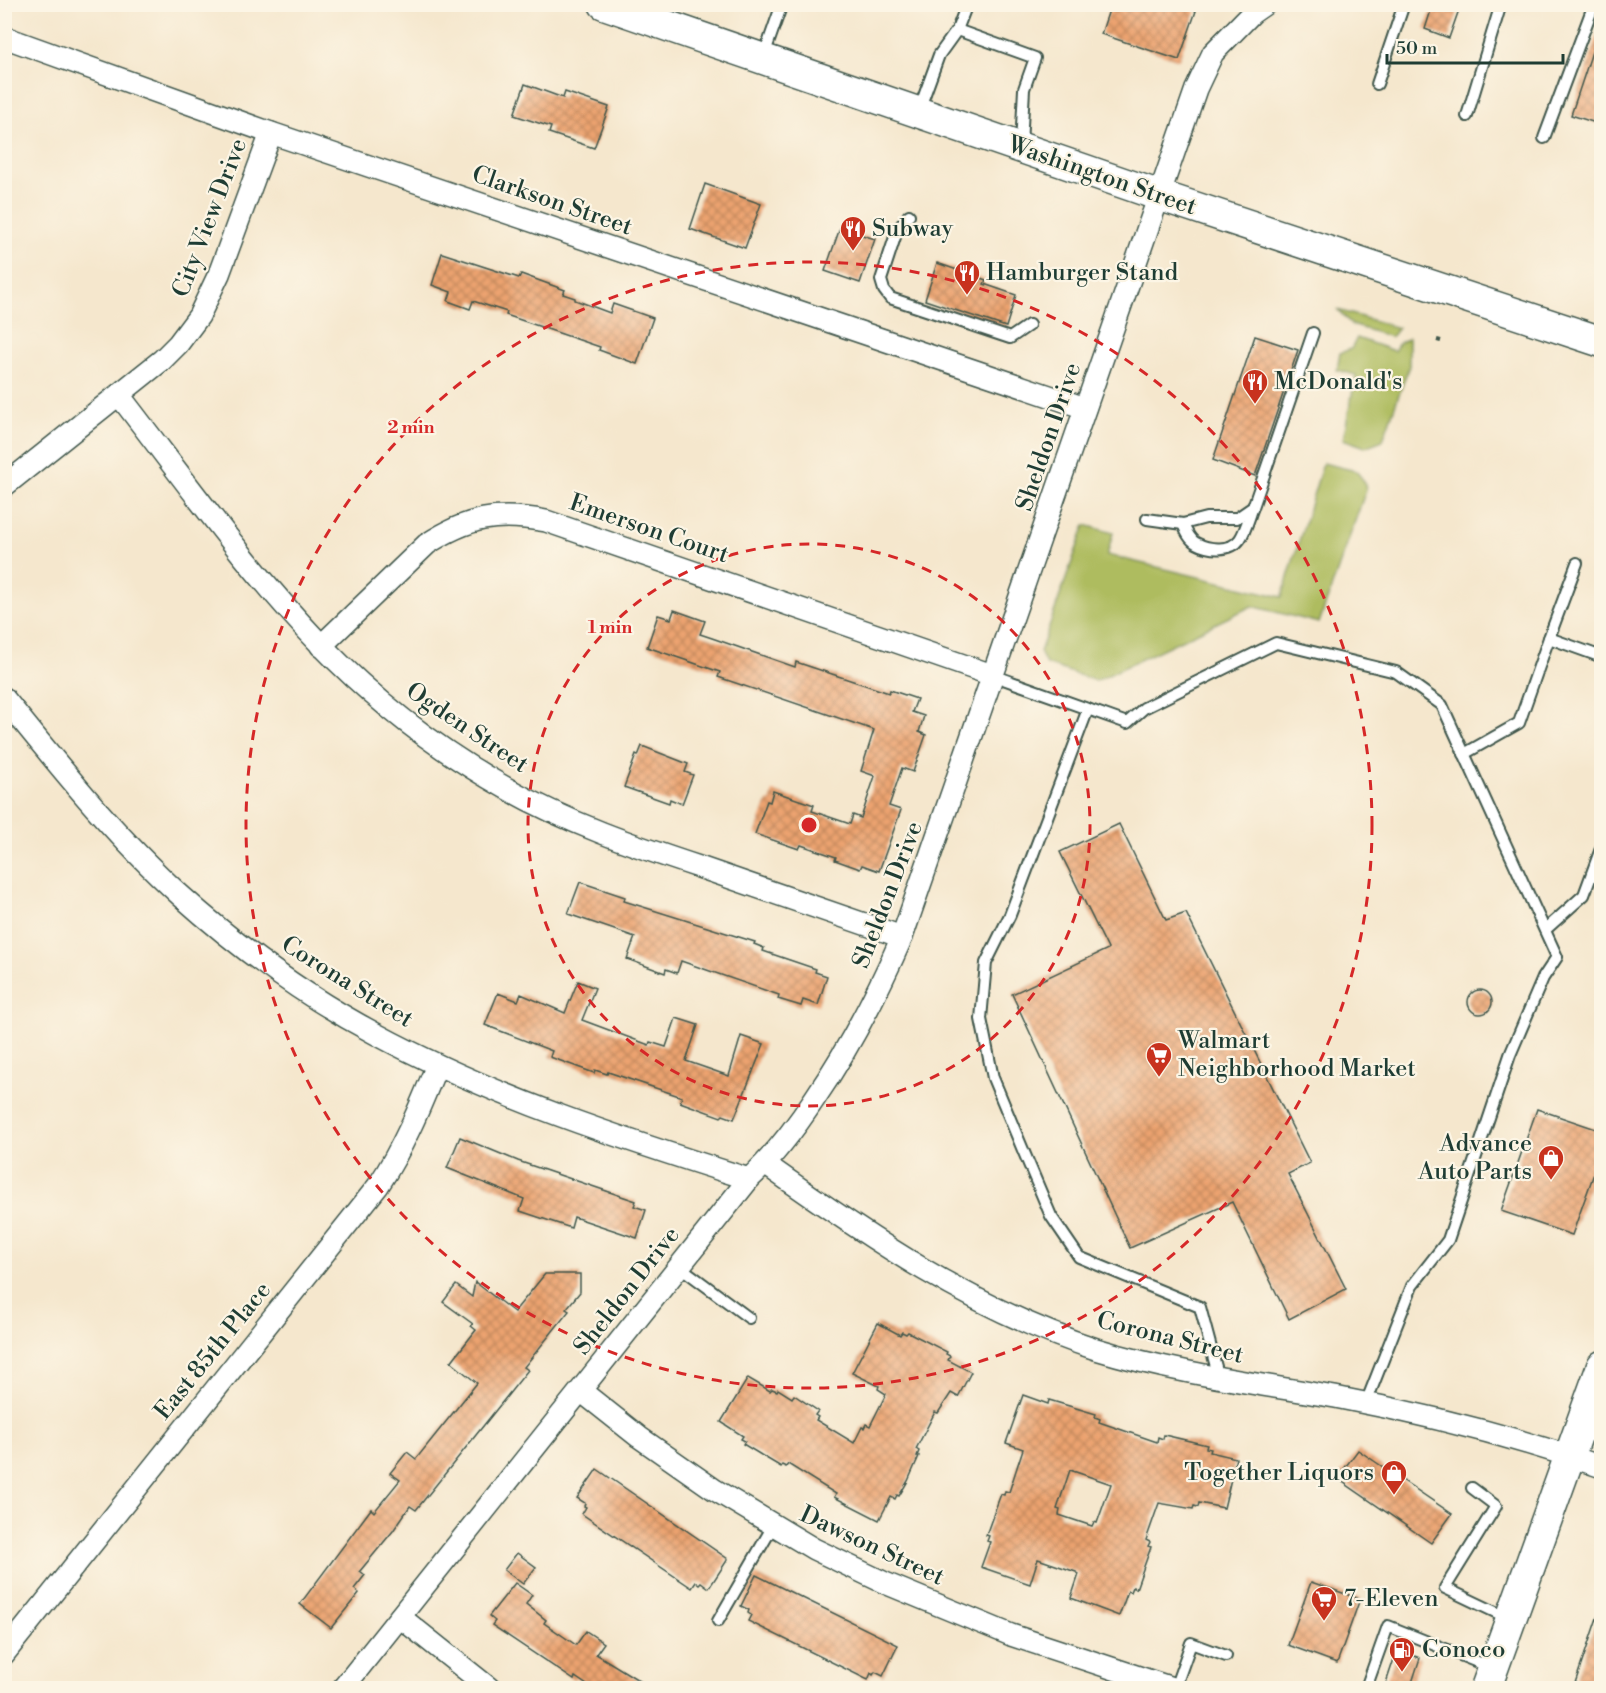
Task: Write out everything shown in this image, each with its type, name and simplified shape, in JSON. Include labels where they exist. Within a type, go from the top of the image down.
[{"type":"main road","name":"Washington Street","points":[[604,4],[646,11],[763,59],[918,113],[1602,342]]},
{"type":"main road","points":[[1490,1678],[1602,1366]]},
{"type":"street","name":"Sheldon Drive","points":[[343,1689],[679,1266],[800,1120],[841,1060],[876,997],[902,937],[1196,89],[1213,53],[1252,13],[1265,4]]},
{"type":"street","name":"Clarkson Street","points":[[4,36],[271,133],[1085,408]]},
{"type":"street","name":"City View Drive","points":[[4,486],[162,360],[178,344],[199,316],[219,274],[271,133]]},
{"type":"street","name":"Ogden Street","points":[[119,395],[247,560],[321,646],[378,698],[423,734],[482,774],[572,822],[629,844],[902,937]]},
{"type":"street","name":"Emerson Court","points":[[321,646],[427,543],[445,532],[471,522],[497,516],[520,516],[546,521],[992,675]]},
{"type":"street","name":"Corona Street","points":[[4,698],[106,821],[147,863],[216,926],[286,978],[329,1006],[375,1034],[437,1065],[506,1095],[668,1154],[749,1179]]},
{"type":"street","name":"East 85th Place","points":[[4,1654],[378,1186],[397,1158],[408,1136],[437,1065]]},
{"type":"street","name":"Corona Street","points":[[765,1164],[857,1229],[960,1291],[1020,1319],[1094,1348],[1167,1368],[1219,1379],[1366,1403],[1443,1420],[1602,1467]]},
{"type":"street","name":"Dawson Street","points":[[581,1390],[639,1437],[715,1490],[814,1549],[885,1583],[1011,1635],[1174,1689]]},
{"type":"street","points":[[400,1617],[489,1689]]},
{"type":"lane","points":[[763,59],[782,4]]},
{"type":"lane","points":[[918,113],[939,55],[957,30],[967,4]]},
{"type":"lane","points":[[1377,84],[1404,4]]},
{"type":"lane","points":[[1467,116],[1502,4]]},
{"type":"lane","points":[[1544,138],[1594,4]]},
{"type":"lane","points":[[957,30],[1035,58],[1024,89],[1021,148]]},
{"type":"lane","points":[[909,215],[897,231],[881,280],[890,298],[1010,338],[1029,326]]},
{"type":"lane","points":[[1183,524],[1186,533],[1195,543],[1227,548],[1240,540],[1313,333]]},
{"type":"lane","points":[[1147,519],[1183,524],[1206,518],[1237,518],[1253,507]]},
{"type":"lane","points":[[1464,754],[1519,723],[1577,563]]},
{"type":"lane","points":[[1549,638],[1602,657]]},
{"type":"lane","points":[[992,675],[1127,723],[1144,708],[1276,643],[1396,672],[1442,705],[1557,957],[1543,978],[1510,1055],[1448,1240],[1412,1286],[1366,1403]]},
{"type":"lane","points":[[1088,709],[1010,915],[986,963],[981,1018],[993,1078],[1051,1216],[1079,1257],[1200,1307],[1219,1379]]},
{"type":"lane","points":[[1545,930],[1584,895],[1602,846]]},
{"type":"lane","points":[[679,1266],[749,1318]]},
{"type":"lane","points":[[1472,1488],[1496,1506],[1445,1588],[1510,1620]]},
{"type":"lane","points":[[718,1621],[773,1526]]},
{"type":"lane","points":[[1366,1689],[1388,1626],[1490,1678]]},
{"type":"lane","points":[[1174,1689],[1191,1643],[1226,1656]]},
{"type":"green space","points":[[1338,310],[1398,328],[1391,337],[1352,325]]},
{"type":"green space","points":[[1357,338],[1394,351],[1399,343],[1409,338],[1409,366],[1383,440],[1365,447],[1343,439],[1356,375],[1337,370],[1340,353],[1351,349]]},
{"type":"green space","points":[[1323,463],[1356,471],[1364,481],[1366,490],[1319,623],[1252,606],[1096,681],[1046,664],[1040,652],[1085,525],[1113,533],[1107,555],[1282,597]]},
{"type":"building","points":[[1111,4],[1176,4],[1196,11],[1179,60],[1101,34]]},
{"type":"building","points":[[1433,4],[1461,4],[1449,38],[1425,29]]},
{"type":"building","points":[[1598,34],[1602,34],[1602,125],[1571,115]]},
{"type":"building","points":[[525,84],[563,98],[565,92],[609,107],[594,148],[549,133],[551,127],[514,115]]},
{"type":"building","points":[[705,184],[761,204],[745,248],[690,229]]},
{"type":"building","points":[[840,228],[875,239],[860,283],[825,271]]},
{"type":"building","points":[[442,253],[519,278],[521,274],[565,290],[563,294],[610,313],[613,304],[653,318],[637,364],[599,350],[600,347],[506,315],[507,312],[473,301],[470,309],[448,301],[451,292],[432,285]]},
{"type":"building","points":[[937,263],[986,280],[984,284],[1016,295],[1006,327],[925,300]]},
{"type":"building","name":"McDonald's","points":[[1255,336],[1298,350],[1255,476],[1213,460]]},
{"type":"building","points":[[674,610],[705,621],[700,634],[795,667],[796,662],[889,693],[890,690],[917,699],[912,712],[924,716],[919,732],[926,735],[913,772],[902,768],[889,806],[901,810],[879,871],[862,865],[860,869],[835,860],[836,857],[801,845],[799,849],[755,834],[773,791],[814,805],[812,811],[850,824],[853,815],[861,818],[875,776],[861,771],[874,730],[718,677],[720,672],[647,647],[658,615],[671,619]]},
{"type":"building","points":[[642,746],[688,764],[685,772],[693,775],[682,804],[670,799],[669,803],[624,787],[636,755],[638,756]]},
{"type":"building","name":"Walmart Neighborhood Market","points":[[1119,824],[1166,920],[1186,913],[1310,1163],[1288,1174],[1346,1289],[1289,1319],[1232,1202],[1130,1248],[1012,994],[1108,949],[1060,852]]},
{"type":"building","points":[[580,882],[625,897],[624,901],[755,942],[754,944],[764,948],[763,951],[816,969],[815,972],[827,976],[818,1005],[803,1000],[801,1006],[778,999],[779,995],[681,961],[677,973],[666,969],[665,973],[627,959],[635,937],[568,914]]},
{"type":"building","points":[[578,981],[595,988],[582,1020],[649,1045],[650,1042],[666,1047],[676,1018],[698,1025],[686,1061],[729,1076],[741,1036],[764,1044],[734,1119],[723,1115],[721,1117],[680,1102],[682,1097],[608,1072],[607,1074],[595,1070],[594,1073],[550,1057],[552,1051],[485,1025],[498,993],[518,1001],[521,994],[565,1013]]},
{"type":"building","points":[[1480,990],[1489,993],[1492,1002],[1489,1011],[1480,1014],[1471,1011],[1468,1002],[1471,993]]},
{"type":"building","name":"Advance Auto Parts","points":[[1537,1109],[1602,1131],[1602,1151],[1572,1235],[1501,1211]]},
{"type":"building","points":[[460,1137],[518,1161],[636,1201],[634,1206],[646,1210],[637,1238],[574,1217],[571,1228],[520,1211],[524,1199],[447,1168]]},
{"type":"building","points":[[545,1274],[580,1274],[580,1292],[566,1309],[569,1311],[524,1367],[528,1370],[416,1510],[410,1506],[360,1571],[365,1575],[354,1589],[359,1593],[331,1628],[300,1604],[371,1509],[374,1512],[400,1480],[390,1473],[407,1452],[416,1459],[477,1383],[451,1362],[476,1330],[471,1326],[473,1324],[443,1302],[456,1285],[472,1297],[475,1282],[514,1312]]},
{"type":"building","points":[[878,1323],[900,1335],[902,1332],[906,1334],[908,1332],[947,1352],[946,1354],[950,1356],[948,1360],[971,1372],[958,1397],[951,1393],[938,1413],[935,1412],[916,1449],[919,1451],[917,1456],[919,1456],[908,1481],[899,1496],[897,1495],[895,1499],[891,1497],[879,1520],[834,1497],[836,1494],[788,1464],[786,1467],[782,1465],[781,1467],[743,1444],[745,1441],[741,1439],[743,1436],[721,1422],[748,1378],[770,1391],[778,1389],[792,1398],[794,1395],[818,1411],[815,1415],[818,1417],[816,1420],[854,1443],[862,1427],[864,1428],[866,1424],[870,1426],[886,1394],[878,1389],[879,1386],[852,1373]]},
{"type":"building","points":[[1023,1395],[1048,1404],[1049,1400],[1096,1414],[1095,1417],[1100,1419],[1099,1422],[1157,1442],[1158,1437],[1163,1439],[1164,1435],[1207,1445],[1206,1448],[1211,1449],[1210,1452],[1236,1458],[1224,1508],[1199,1503],[1198,1507],[1194,1506],[1193,1509],[1159,1503],[1146,1540],[1150,1542],[1148,1546],[1151,1547],[1136,1589],[1133,1587],[1131,1592],[1128,1591],[1119,1616],[1071,1598],[1079,1574],[1076,1572],[1038,1559],[1030,1584],[981,1567],[990,1542],[987,1541],[989,1536],[986,1535],[1001,1494],[1004,1495],[1005,1491],[1009,1492],[1023,1449],[1006,1443]],"holes":[[[1070,1470],[1111,1484],[1097,1523],[1094,1522],[1092,1526],[1059,1515],[1060,1510],[1057,1509]]]},
{"type":"building","points":[[1358,1450],[1452,1514],[1431,1543],[1337,1478]]},
{"type":"building","points":[[597,1469],[728,1559],[709,1588],[701,1582],[699,1584],[696,1582],[692,1588],[582,1514],[586,1507],[585,1503],[577,1498]]},
{"type":"building","points":[[517,1553],[536,1567],[523,1584],[504,1570]]},
{"type":"building","points":[[756,1575],[898,1645],[883,1676],[875,1672],[873,1675],[871,1673],[868,1680],[748,1621],[751,1615],[748,1613],[749,1610],[741,1606]]},
{"type":"building","name":"7-Eleven","points":[[1311,1582],[1360,1599],[1337,1663],[1288,1645]]},
{"type":"building","points":[[515,1583],[532,1595],[526,1604],[546,1620],[544,1623],[576,1645],[586,1631],[604,1643],[596,1654],[653,1689],[593,1689],[575,1677],[574,1680],[492,1625],[495,1621],[489,1616]]},
{"type":"building","points":[[1598,1615],[1602,1615],[1602,1689],[1573,1689]]},
{"type":"building","name":"Conoco","points":[[1397,1650],[1420,1658],[1410,1689],[1384,1689]]},
{"type":"place","name":"Subway","points":[[853,252]]},
{"type":"place","name":"Hamburger Stand","points":[[967,296]]},
{"type":"place","name":"McDonald's","points":[[1255,405]]},
{"type":"place","name":"Walmart Neighborhood Market","points":[[1159,1078]]},
{"type":"place","name":"Advance Auto Parts","points":[[1551,1181]]},
{"type":"place","name":"Together Liquors","points":[[1394,1496]]},
{"type":"place","name":"7-Eleven","points":[[1324,1622]]},
{"type":"place","name":"Conoco","points":[[1402,1673]]}]
